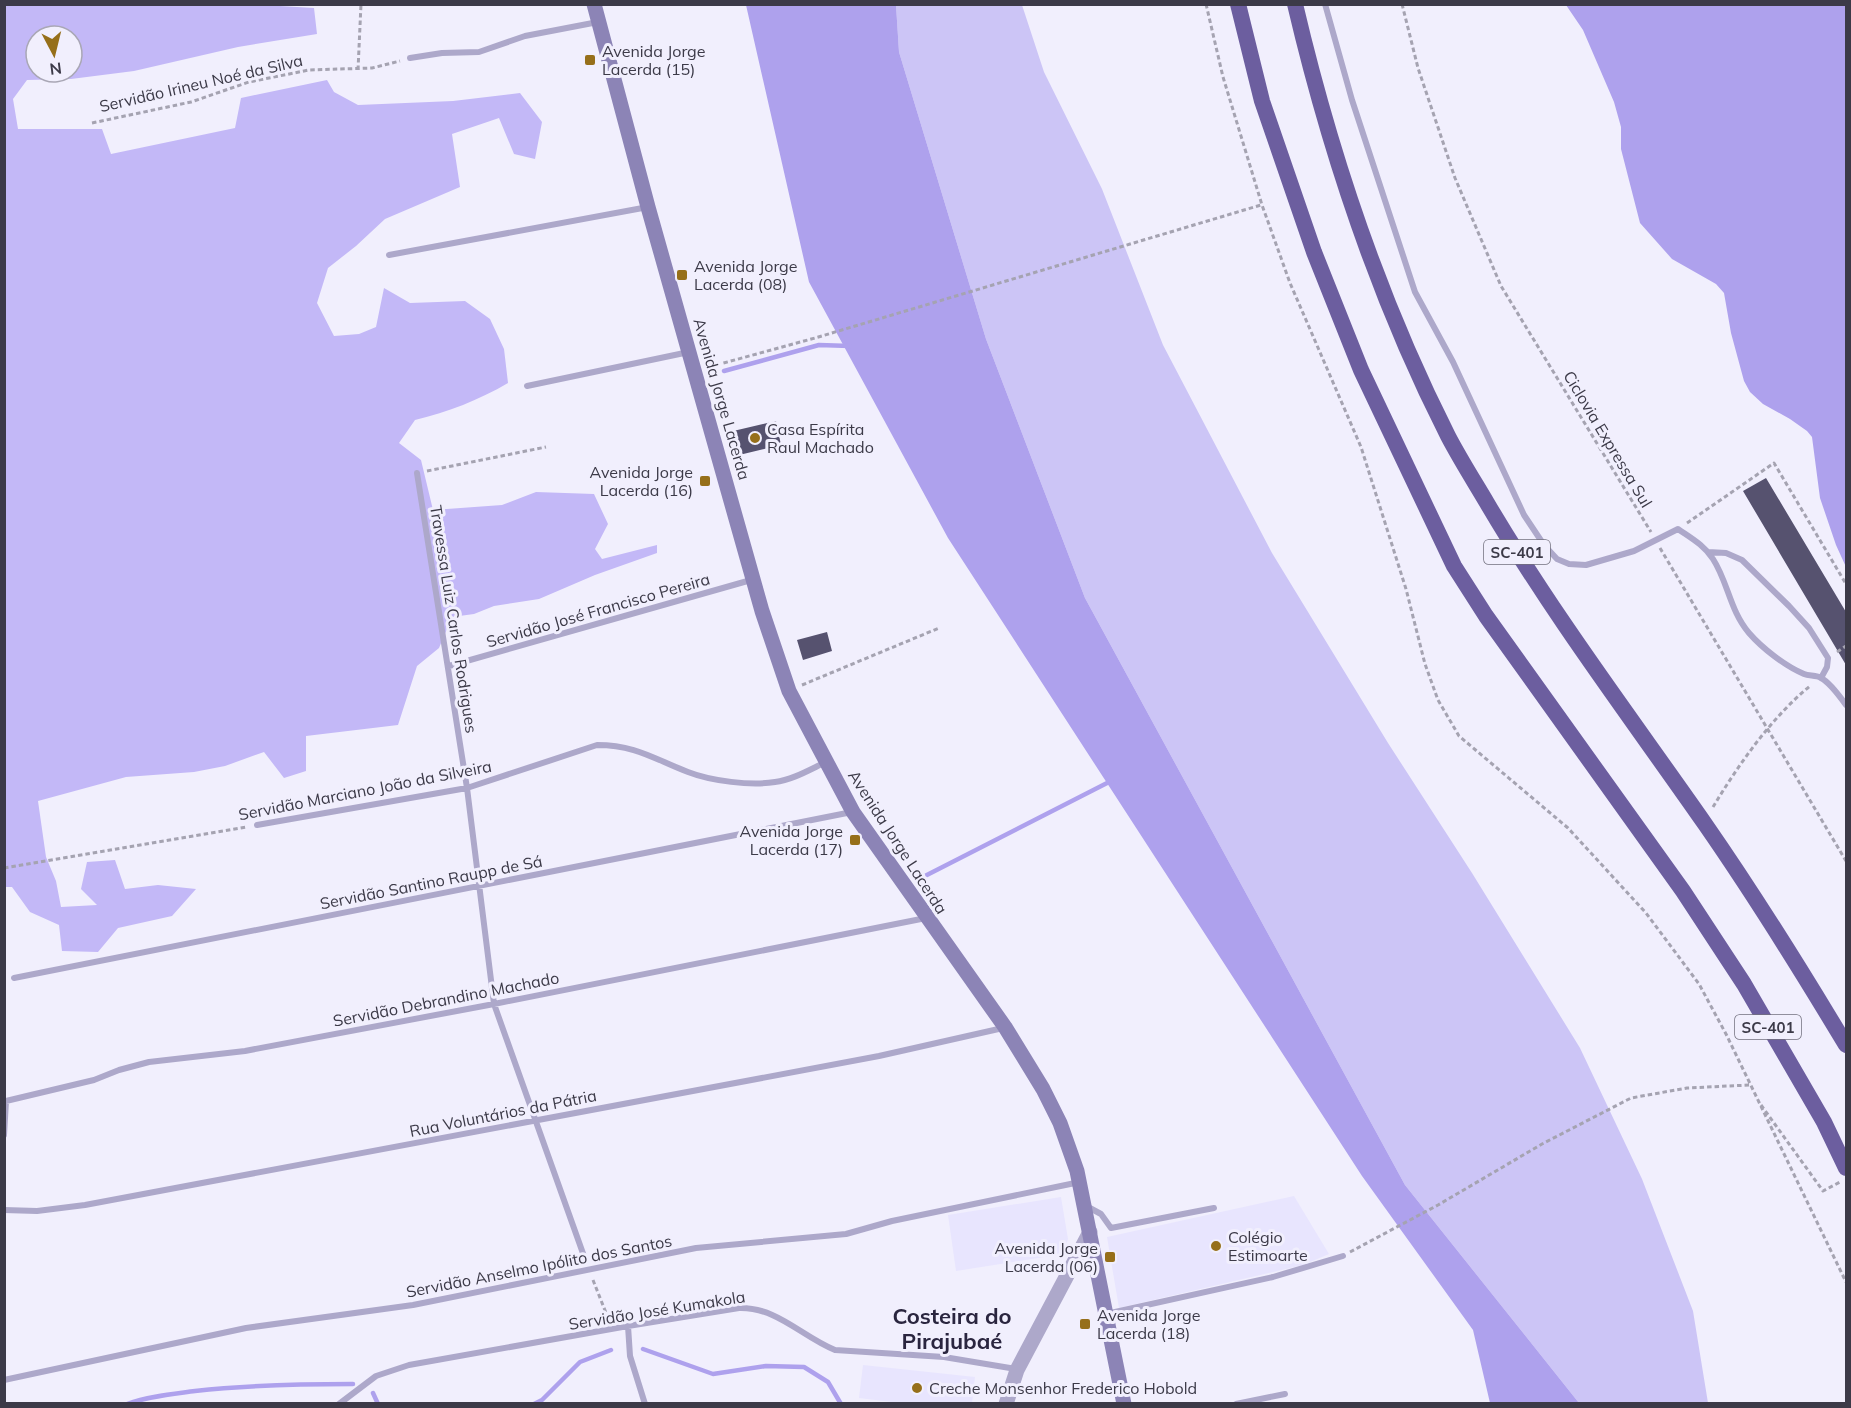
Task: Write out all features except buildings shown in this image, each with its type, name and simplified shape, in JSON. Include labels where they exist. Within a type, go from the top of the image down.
[{"type":"highway","name":"SC-401","points":[[1238,4],[1262,101],[1314,252],[1361,370],[1454,566],[1486,616],[1683,891],[1738,975],[1824,1122],[1846,1168]]},
{"type":"highway","name":"SC-401","points":[[1295,4],[1314,86],[1390,310],[1449,437],[1535,581],[1706,825],[1789,950],[1846,1045]]},
{"type":"main road","name":"Avenida Jorge Lacerda","points":[[594,4],[648,207],[773,647],[789,691],[853,812],[1005,1027],[1034,1073],[1060,1123],[1080,1182],[1124,1404]]},
{"type":"street","points":[[1006,1404],[1017,1370],[1090,1232]]},
{"type":"lane","points":[[1325,4],[1355,111],[1415,292],[1453,363],[1524,515],[1551,552],[1557,559],[1569,564],[1596,564],[1656,542],[1678,529],[1708,552],[1721,573],[1741,623],[1750,635],[1801,673],[1821,678],[1846,705]]},
{"type":"lane","points":[[410,58],[479,51],[525,36],[598,22]]},
{"type":"lane","points":[[389,255],[648,207]]},
{"type":"lane","points":[[526,386],[690,352]]},
{"type":"lane","name":"Travessa Luiz Carlos Rodrigues","points":[[417,474],[467,788],[494,1004],[585,1258]]},
{"type":"lane","points":[[1708,552],[1726,553],[1742,560],[1809,628],[1828,658],[1827,667],[1821,678]]},
{"type":"lane","name":"Servidão José Francisco Pereira","points":[[449,666],[754,579]]},
{"type":"lane","name":"Servidão Marciano João da Silveira","points":[[257,825],[467,788],[597,745],[632,748],[705,777],[759,783],[774,783],[789,779],[826,762]]},
{"type":"lane","name":"Servidão Santino Raupp de Sá","points":[[14,978],[853,812]]},
{"type":"lane","name":"Servidão Debrandino Machado","points":[[4,1135],[6,1101],[94,1080],[133,1066],[245,1051],[926,918]]},
{"type":"lane","name":"Rua Voluntários da Pátria","points":[[4,1210],[37,1211],[85,1206],[879,1056],[1005,1027]]},
{"type":"lane","name":"Servidão Anselmo Ipólito dos Santos","points":[[4,1380],[246,1328],[395,1308],[696,1248],[846,1234],[892,1221],[1080,1182]]},
{"type":"lane","points":[[1084,1205],[1101,1214],[1111,1228],[1214,1208]]},
{"type":"lane","points":[[1106,1314],[1273,1277],[1343,1256]]},
{"type":"lane","name":"Servidão José Kumakola","points":[[339,1404],[376,1376],[409,1365],[612,1328],[751,1308],[773,1314],[820,1344],[835,1350],[944,1357],[1017,1370]]},
{"type":"lane","points":[[628,1326],[630,1356],[645,1404]]},
{"type":"lane","points":[[1236,1404],[1285,1394]]},
{"type":"path","points":[[358,69],[361,4]]},
{"type":"path","points":[[1206,4],[1223,77],[1262,205],[1290,283],[1360,447],[1406,589],[1425,664],[1438,700],[1459,736],[1568,828],[1646,913],[1699,984],[1846,1282]]},
{"type":"path","name":"Ciclovia Expressa Sul","points":[[1402,4],[1418,68],[1455,178],[1501,286],[1846,861]]},
{"type":"path","name":"Servidão Irineu Noé da Silva","points":[[92,123],[191,102],[249,82],[309,70],[372,68],[410,58]]},
{"type":"path","points":[[695,371],[815,338],[1262,205]]},
{"type":"path","points":[[417,474],[546,447]]},
{"type":"path","points":[[1678,529],[1774,464],[1846,584]]},
{"type":"path","points":[[789,691],[939,628]]},
{"type":"path","points":[[1706,825],[1729,781],[1789,706],[1821,678]]},
{"type":"path","name":"Servidão Marciano João da Silveira","points":[[4,868],[257,825]]},
{"type":"path","points":[[1343,1256],[1438,1205],[1542,1144],[1631,1098],[1688,1088],[1750,1085]]},
{"type":"path","points":[[1756,1098],[1823,1191],[1846,1179]]},
{"type":"path","points":[[589,1269],[612,1328]]},
{"type":"shaded area","points":[[278,4],[314,8],[317,34],[238,47],[134,71],[84,77],[84,24],[24,24],[24,84],[13,99],[18,129],[102,129],[111,154],[235,128],[241,98],[327,80],[334,92],[358,105],[453,101],[520,93],[542,122],[535,159],[514,154],[499,118],[452,134],[460,187],[385,219],[328,268],[317,303],[334,336],[359,334],[376,327],[384,288],[410,303],[465,301],[490,319],[504,349],[508,383],[463,405],[415,420],[399,443],[421,460],[433,510],[502,505],[536,492],[594,494],[608,524],[595,549],[602,559],[657,545],[657,553],[595,575],[539,599],[494,606],[474,614],[452,617],[439,648],[417,666],[398,725],[306,736],[306,771],[284,778],[264,752],[225,766],[194,772],[126,777],[38,801],[46,857],[56,881],[61,907],[97,905],[81,889],[87,862],[115,860],[125,889],[158,885],[196,889],[172,916],[118,928],[98,952],[62,951],[59,925],[30,912],[12,887],[5,887],[4,5]]},
{"type":"shaded area","points":[[746,5],[896,5],[899,52],[986,339],[1085,598],[1405,1185],[1579,1403],[1490,1403],[1473,1330],[1362,1176],[948,538],[809,282]]},
{"type":"shaded area","points":[[896,5],[1022,5],[1044,72],[1102,189],[1163,345],[1272,553],[1388,743],[1472,873],[1580,1048],[1642,1179],[1693,1311],[1708,1403],[1579,1403],[1405,1185],[1085,598],[986,339],[899,52]]},
{"type":"shaded area","points":[[1566,5],[1846,5],[1846,567],[1820,498],[1812,437],[1790,419],[1763,404],[1750,392],[1744,381],[1731,333],[1724,293],[1716,284],[1672,259],[1640,223],[1621,149],[1621,127],[1614,102],[1583,30]]},
{"type":"shaded area","name":"Colégio Estimoarte","points":[[1294,1196],[1329,1254],[1303,1265],[1119,1308],[1107,1237]]},
{"type":"shaded area","points":[[1061,1197],[1068,1239],[1063,1254],[956,1271],[948,1215]]},
{"type":"shaded area","name":"Creche Monsenhor Frederico Hobold","points":[[863,1365],[975,1377],[972,1403],[908,1404],[859,1398]]},
{"type":"waterway","points":[[724,371],[819,345],[850,346]]},
{"type":"waterway","points":[[921,878],[1111,781]]},
{"type":"waterway","points":[[643,1349],[713,1374],[766,1366],[804,1367],[828,1382],[841,1404]]},
{"type":"waterway","points":[[534,1404],[542,1400],[580,1362],[611,1350]]},
{"type":"waterway","points":[[127,1404],[161,1396],[215,1389],[274,1385],[353,1384]]},
{"type":"waterway","points":[[373,1393],[378,1404]]},
{"type":"place","name":"Avenida Jorge Lacerda (15)","points":[[590,60]]},
{"type":"place","name":"Avenida Jorge Lacerda (08)","points":[[682,275]]},
{"type":"place","name":"Casa Espírita Raul Machado","points":[[755,438]]},
{"type":"place","name":"Avenida Jorge Lacerda (16)","points":[[705,481]]},
{"type":"place","name":"Avenida Jorge Lacerda (17)","points":[[855,840]]},
{"type":"place","name":"Colégio Estimoarte","points":[[1216,1246]]},
{"type":"place","name":"Avenida Jorge Lacerda (06)","points":[[1110,1257]]},
{"type":"place","name":"Avenida Jorge Lacerda (18)","points":[[1085,1324]]},
{"type":"place","name":"Creche Monsenhor Frederico Hobold","points":[[917,1388]]},
{"type":"district","name":"Costeira do Pirajubaé","points":[[952,1328]]}]
